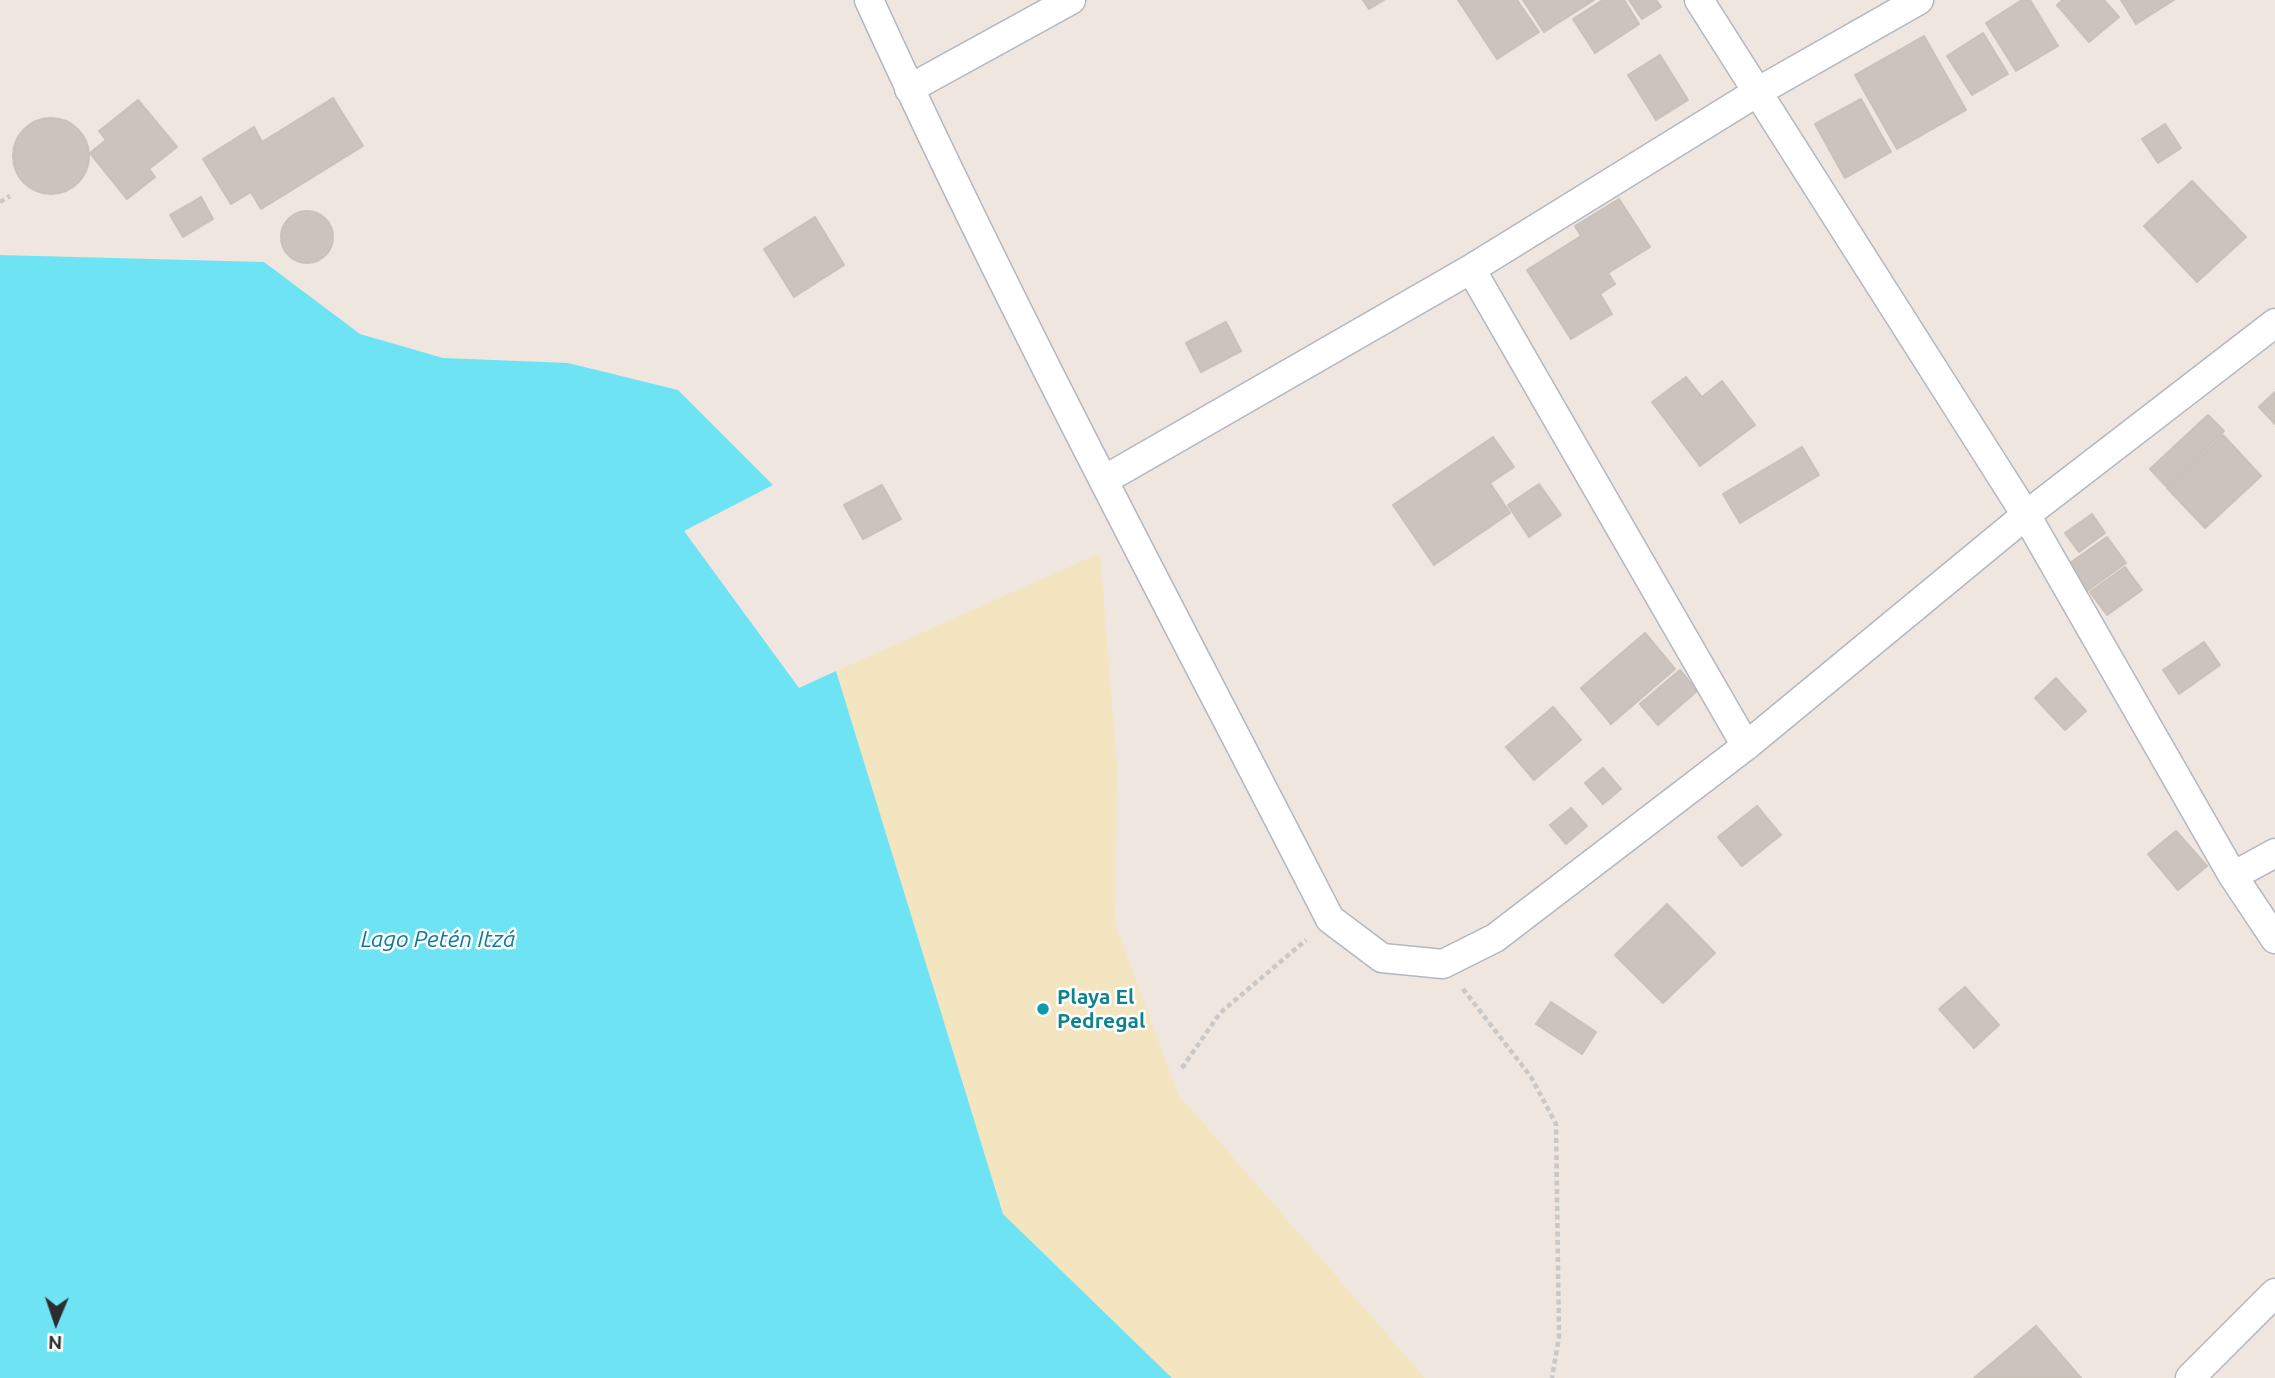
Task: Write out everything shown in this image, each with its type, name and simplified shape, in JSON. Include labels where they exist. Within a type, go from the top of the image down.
[{"type":"street","points":[[869,0],[909,89],[1104,480],[1331,919],[1382,958],[1443,964],[1495,938],[1746,746],[2026,514],[2275,323]]},
{"type":"street","points":[[909,89],[1071,0]]},
{"type":"street","points":[[1699,0],[2026,514],[2233,876],[2275,939]]},
{"type":"street","points":[[1104,480],[1471,268],[1759,91],[1919,0]]},
{"type":"street","points":[[1471,268],[1746,746]]},
{"type":"street","points":[[2233,876],[2275,853]]},
{"type":"street","points":[[2190,1378],[2275,1293]]},
{"type":"path","points":[[0,202],[10,197]]},
{"type":"path","points":[[1182,1068],[1220,1013],[1331,919]]},
{"type":"path","points":[[1443,964],[1531,1077],[1556,1124],[1559,1337],[1552,1378]]},
{"type":"sand","name":"Playa El Pedregal","points":[[1100,553],[1117,766],[1115,923],[1178,1094],[1425,1378],[1172,1378],[1003,1214],[836,671]]},
{"type":"water","name":"Lago Petén Itzá","points":[[0,255],[264,262],[360,334],[443,358],[568,363],[678,390],[773,485],[684,531],[799,688],[836,671],[1003,1214],[1172,1378],[0,1378]]},
{"type":"building","points":[[1363,0],[1384,0],[1369,9]]},
{"type":"building","points":[[1458,0],[1517,0],[1539,32],[1497,59]]},
{"type":"building","points":[[1523,0],[1594,0],[1544,32]]},
{"type":"building","points":[[1603,0],[1624,0],[1639,24],[1595,53],[1573,19]]},
{"type":"building","points":[[1629,0],[1656,0],[1661,7],[1642,19]]},
{"type":"building","points":[[2022,0],[2030,0],[2058,46],[2016,71],[1986,23]]},
{"type":"building","points":[[2063,0],[2104,0],[2119,17],[2089,42],[2057,5]]},
{"type":"building","points":[[2121,0],[2174,0],[2136,24]]},
{"type":"building","points":[[1983,33],[2008,74],[1972,95],[1947,56]]},
{"type":"building","points":[[1924,36],[1966,110],[1897,149],[1855,75]]},
{"type":"building","points":[[1660,55],[1688,100],[1656,120],[1628,75]]},
{"type":"building","points":[[333,98],[363,146],[261,209],[251,192],[231,204],[203,159],[254,127],[262,142]]},
{"type":"building","points":[[1861,99],[1891,152],[1845,178],[1815,124]]},
{"type":"building","points":[[138,100],[177,147],[149,169],[155,177],[127,199],[90,153],[106,140],[99,131]]},
{"type":"building","points":[[51,118],[65,121],[78,129],[86,142],[89,156],[86,170],[78,183],[65,191],[51,194],[37,191],[24,183],[16,170],[13,156],[16,142],[24,129],[37,121]]},
{"type":"building","points":[[2165,124],[2181,148],[2158,163],[2142,139]]},
{"type":"building","points":[[2192,181],[2246,237],[2197,282],[2144,226]]},
{"type":"building","points":[[201,197],[213,219],[183,237],[170,215]]},
{"type":"building","points":[[1619,199],[1650,247],[1608,273],[1615,284],[1600,294],[1612,314],[1571,339],[1527,270],[1581,236],[1575,226]]},
{"type":"building","points":[[307,211],[317,213],[325,219],[331,227],[331,247],[325,255],[317,261],[307,263],[297,261],[289,255],[283,247],[281,237],[283,227],[289,219],[297,213]]},
{"type":"building","points":[[815,217],[844,265],[794,297],[764,249]]},
{"type":"building","points":[[1226,322],[1241,351],[1201,372],[1186,343]]},
{"type":"building","points":[[1686,377],[1702,397],[1722,381],[1755,425],[1700,466],[1652,402]]},
{"type":"building","points":[[2275,392],[2275,424],[2259,407]]},
{"type":"building","points":[[2208,415],[2224,431],[2166,486],[2150,469]]},
{"type":"building","points":[[2223,435],[2261,476],[2205,528],[2167,488]]},
{"type":"building","points":[[1493,437],[1514,467],[1490,483],[1510,513],[1434,565],[1393,505]]},
{"type":"building","points":[[1802,447],[1819,475],[1740,523],[1723,494]]},
{"type":"building","points":[[1539,484],[1561,515],[1529,537],[1508,505]]},
{"type":"building","points":[[882,485],[901,519],[863,539],[844,505]]},
{"type":"building","points":[[2092,514],[2105,533],[2079,552],[2065,533]]},
{"type":"building","points":[[2107,537],[2126,563],[2087,591],[2067,565]]},
{"type":"building","points":[[2125,567],[2142,590],[2107,615],[2090,592]]},
{"type":"building","points":[[1645,633],[1675,669],[1611,724],[1581,688]]},
{"type":"building","points":[[2204,642],[2220,665],[2179,694],[2163,670]]},
{"type":"building","points":[[1680,670],[1697,691],[1658,725],[1640,704]]},
{"type":"building","points":[[2056,678],[2086,711],[2065,730],[2035,698]]},
{"type":"building","points":[[1553,707],[1581,740],[1534,780],[1506,747]]},
{"type":"building","points":[[1603,768],[1621,789],[1603,804],[1585,783]]},
{"type":"building","points":[[1757,806],[1781,835],[1742,866],[1718,837]]},
{"type":"building","points":[[1571,808],[1587,826],[1566,844],[1550,825]]},
{"type":"building","points":[[2176,831],[2207,866],[2178,890],[2148,854]]},
{"type":"building","points":[[1667,904],[1715,953],[1663,1003],[1615,955]]},
{"type":"building","points":[[1965,987],[1999,1025],[1974,1048],[1939,1009]]},
{"type":"building","points":[[1551,1002],[1596,1032],[1582,1054],[1536,1024]]},
{"type":"building","points":[[2036,1326],[2081,1378],[1974,1378]]},
{"type":"place","name":"Playa El Pedregal","points":[[1043,1009]]}]
